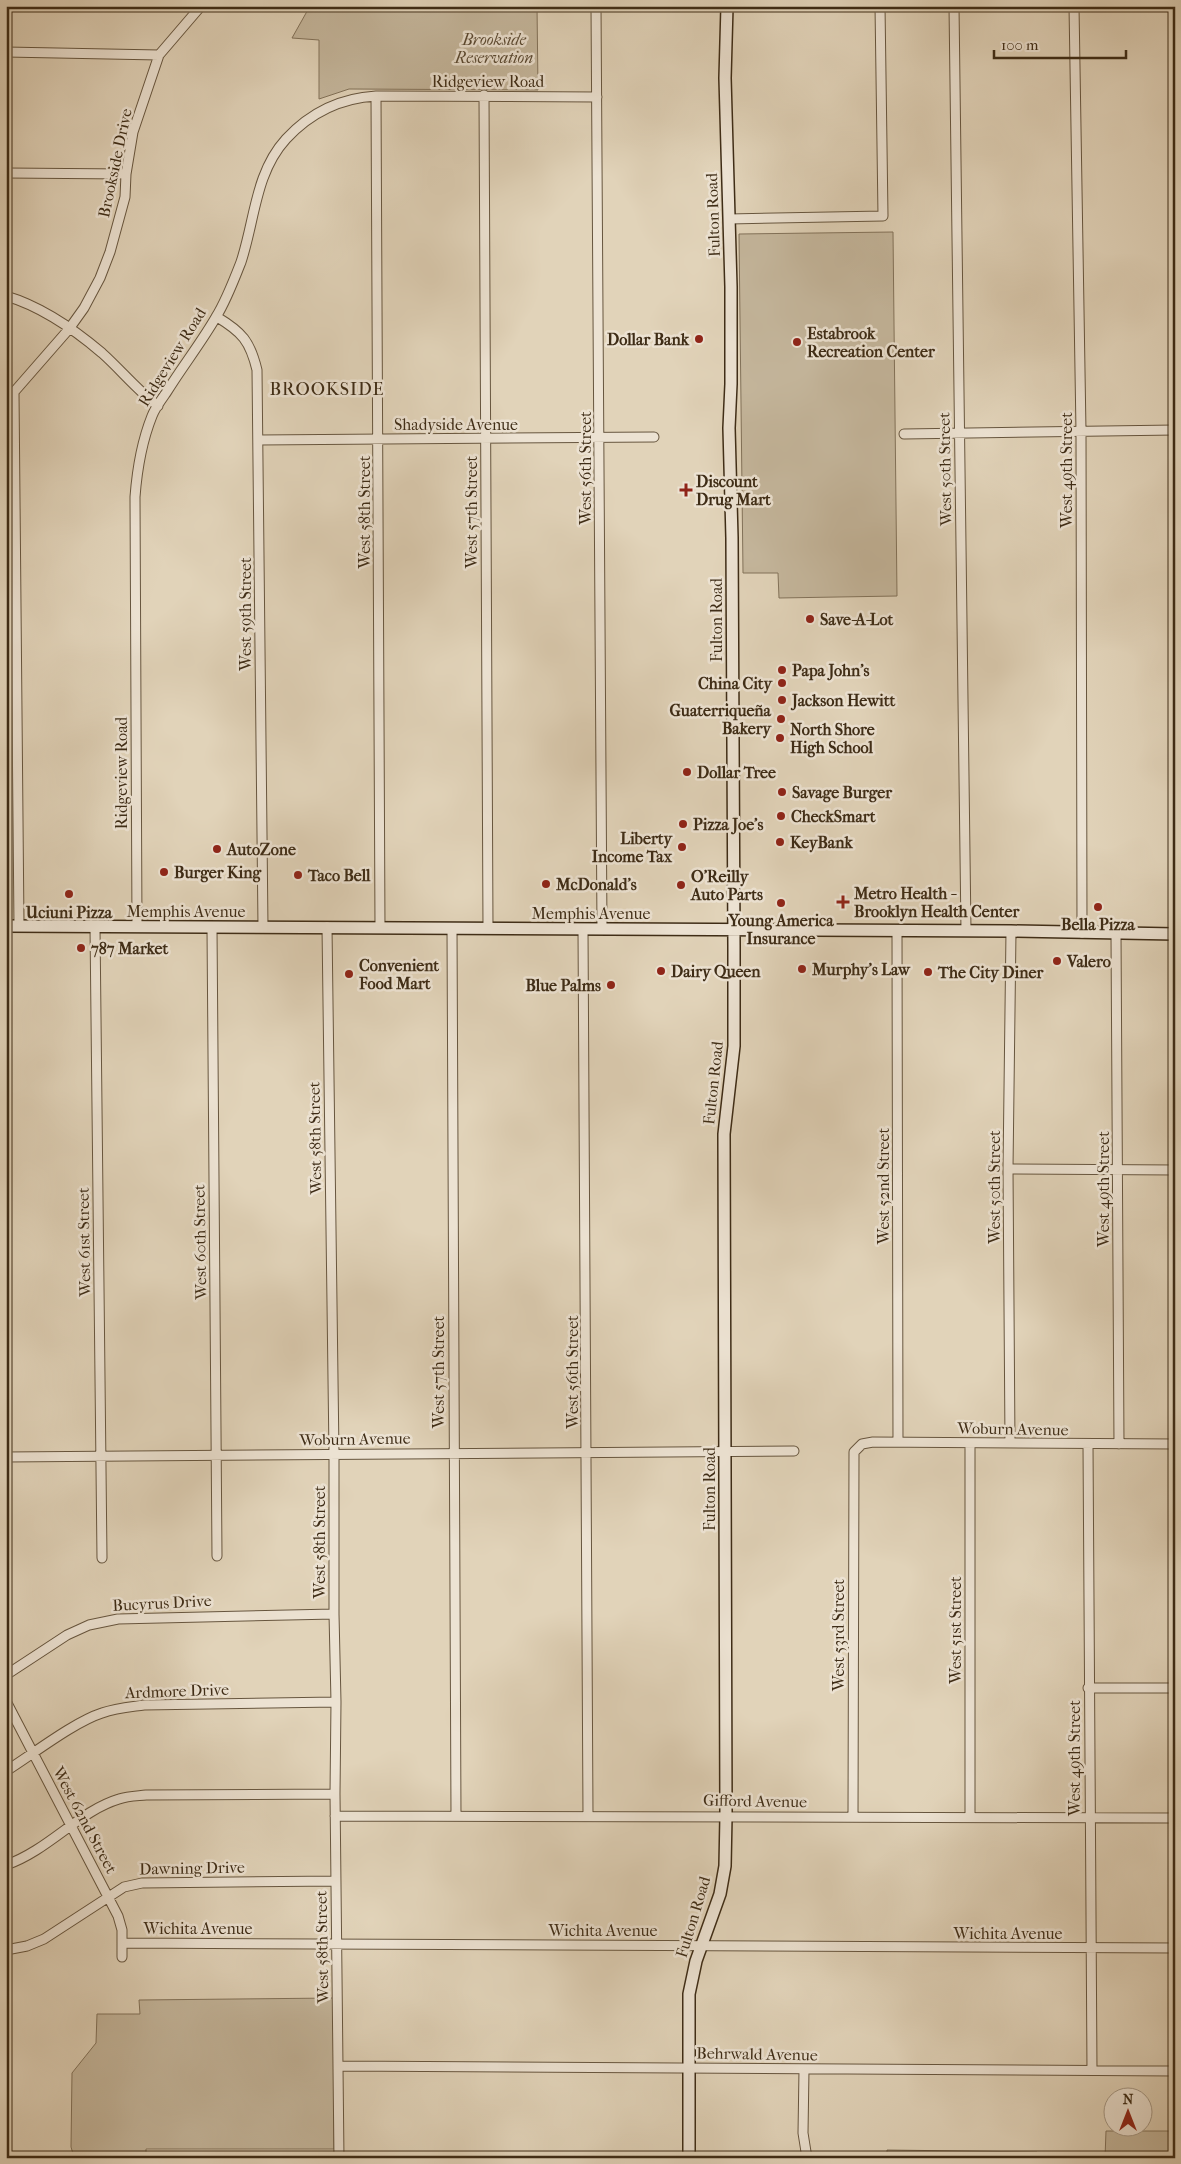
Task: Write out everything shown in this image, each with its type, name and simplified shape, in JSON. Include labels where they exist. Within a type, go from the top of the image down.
[{"type":"main road","name":"Fulton Road","points":[[689,2158],[689,1994],[702,1945],[720,1894],[725,1866],[726,1816],[724,1134],[734,1046],[732,547],[729,428],[732,384],[732,287],[725,78],[727,6]]},
{"type":"main road","name":"Memphis Avenue","points":[[6,926],[1011,931],[1175,934]]},
{"type":"street","name":"Brookside Drive","points":[[10,395],[69,329],[84,308],[100,278],[110,252],[125,197],[126,174],[133,132],[159,55],[200,6]]},
{"type":"street","name":"West 56th Street","points":[[596,6],[602,929]]},
{"type":"street","points":[[729,219],[883,216],[880,6]]},
{"type":"street","name":"West 50th Street","points":[[954,6],[966,931]]},
{"type":"street","name":"West 49th Street","points":[[1074,6],[1081,431],[1082,933]]},
{"type":"street","points":[[6,52],[159,55]]},
{"type":"street","name":"Ridgeview Road","points":[[137,927],[135,497],[140,458],[152,415],[217,316],[240,262],[257,196],[265,172],[274,154],[286,139],[318,113],[338,103],[354,98],[376,96],[597,97]]},
{"type":"street","name":"West 58th Street","points":[[376,96],[380,928]]},
{"type":"street","name":"West 57th Street","points":[[484,96],[488,928]]},
{"type":"street","points":[[6,173],[126,174]]},
{"type":"street","points":[[6,296],[38,310],[69,329],[102,353],[130,382],[158,406]]},
{"type":"street","name":"West 59th Street","points":[[217,316],[235,328],[252,348],[257,370],[263,927]]},
{"type":"street","points":[[10,395],[19,926]]},
{"type":"street","points":[[904,434],[1175,430]]},
{"type":"street","name":"Shadyside Avenue","points":[[259,440],[654,437]]},
{"type":"street","name":"West 61st Street","points":[[95,927],[102,1558]]},
{"type":"street","name":"West 58th Street","points":[[327,927],[334,1454],[335,1816],[339,2158]]},
{"type":"street","name":"West 60th Street","points":[[212,928],[218,1556]]},
{"type":"street","name":"West 57th Street","points":[[452,928],[456,1816]]},
{"type":"street","name":"West 56th Street","points":[[584,929],[588,1815]]},
{"type":"street","name":"West 52nd Street","points":[[897,931],[898,1442]]},
{"type":"street","name":"West 50th Street","points":[[1010,1443],[1008,1169],[1011,931]]},
{"type":"street","name":"West 49th Street","points":[[1116,933],[1119,1444]]},
{"type":"street","points":[[1008,1169],[1175,1170]]},
{"type":"street","name":"Woburn Avenue","points":[[854,1452],[862,1444],[873,1442],[1175,1444]]},
{"type":"street","name":"West 51st Street","points":[[970,1443],[970,1817]]},
{"type":"street","name":"West 49th Street","points":[[1088,1444],[1088,1688],[1092,2070]]},
{"type":"street","name":"Woburn Avenue","points":[[6,1457],[218,1457],[587,1451],[794,1451]]},
{"type":"street","name":"West 53rd Street","points":[[853,1817],[854,1452]]},
{"type":"street","name":"Bucyrus Drive","points":[[6,1675],[67,1635],[89,1625],[118,1619],[334,1614]]},
{"type":"street","points":[[1088,1688],[1175,1688]]},
{"type":"street","name":"West 62nd Street","points":[[6,1701],[33,1755],[73,1826],[118,1916],[122,1930],[122,1958]]},
{"type":"street","name":"Ardmore Drive","points":[[6,1771],[81,1723],[100,1714],[120,1708],[144,1705],[336,1702]]},
{"type":"street","points":[[6,1864],[37,1851],[98,1808],[123,1798],[146,1795],[335,1794]]},
{"type":"street","name":"Gifford Avenue","points":[[335,1816],[588,1815],[1175,1818]]},
{"type":"street","name":"Dawning Drive","points":[[6,1950],[27,1946],[44,1939],[124,1887],[142,1883],[336,1881]]},
{"type":"street","name":"Wichita Avenue","points":[[122,1943],[1175,1948]]},
{"type":"street","name":"Behrwald Avenue","points":[[339,2066],[1175,2071]]},
{"type":"street","points":[[804,2070],[803,2133],[807,2158]]},
{"type":"green space","name":"Brookside Reservation","points":[[310,6],[537,6],[538,90],[349,89],[319,99],[319,40],[292,38]]},
{"type":"green space","points":[[893,232],[897,596],[779,598],[778,573],[743,573],[739,234]]},
{"type":"green space","points":[[334,1998],[334,2149],[146,2149],[146,2158],[74,2157],[71,2147],[72,2073],[96,2043],[97,2014],[140,2014],[139,2000]]},
{"type":"green space","points":[[1154,2131],[1175,2131],[1175,2158],[1105,2158],[1106,2136],[1154,2136]]},
{"type":"green space","points":[[887,2150],[1037,2152],[1037,2158],[887,2158]]},
{"type":"place","name":"Dollar Bank","points":[[699,339]]},
{"type":"place","name":"Estabrook Recreation Center","points":[[797,342]]},
{"type":"place","name":"Discount Drug Mart","points":[[686,490]]},
{"type":"place","name":"Save-A-Lot","points":[[810,619]]},
{"type":"place","name":"Papa John's","points":[[782,670]]},
{"type":"place","name":"China City","points":[[782,683]]},
{"type":"place","name":"Jackson Hewitt","points":[[782,700]]},
{"type":"place","name":"Guaterriqueña Bakery","points":[[781,719]]},
{"type":"place","name":"North Shore High School","points":[[780,738]]},
{"type":"place","name":"Dollar Tree","points":[[687,772]]},
{"type":"place","name":"Savage Burger","points":[[782,792]]},
{"type":"place","name":"CheckSmart","points":[[781,816]]},
{"type":"place","name":"Pizza Joe's","points":[[683,824]]},
{"type":"place","name":"KeyBank","points":[[780,842]]},
{"type":"place","name":"Liberty Income Tax","points":[[682,847]]},
{"type":"place","name":"AutoZone","points":[[217,849]]},
{"type":"place","name":"Burger King","points":[[164,872]]},
{"type":"place","name":"Taco Bell","points":[[298,875]]},
{"type":"place","name":"McDonald's","points":[[546,884]]},
{"type":"place","name":"O'Reilly Auto Parts","points":[[681,885]]},
{"type":"place","name":"Uciuni Pizza","points":[[69,894]]},
{"type":"place","name":"Metro Health - Brooklyn Health Center","points":[[843,902]]},
{"type":"place","name":"Young America Insurance","points":[[781,903]]},
{"type":"place","name":"Bella Pizza","points":[[1098,907]]},
{"type":"place","name":"787 Market","points":[[81,948]]},
{"type":"place","name":"Valero","points":[[1057,961]]},
{"type":"place","name":"Murphy's Law","points":[[802,969]]},
{"type":"place","name":"Dairy Queen","points":[[661,971]]},
{"type":"place","name":"The City Diner","points":[[928,972]]},
{"type":"place","name":"Convenient Food Mart","points":[[349,974]]},
{"type":"place","name":"Blue Palms","points":[[611,985]]},
{"type":"district","name":"BROOKSIDE","points":[[327,389]]}]
